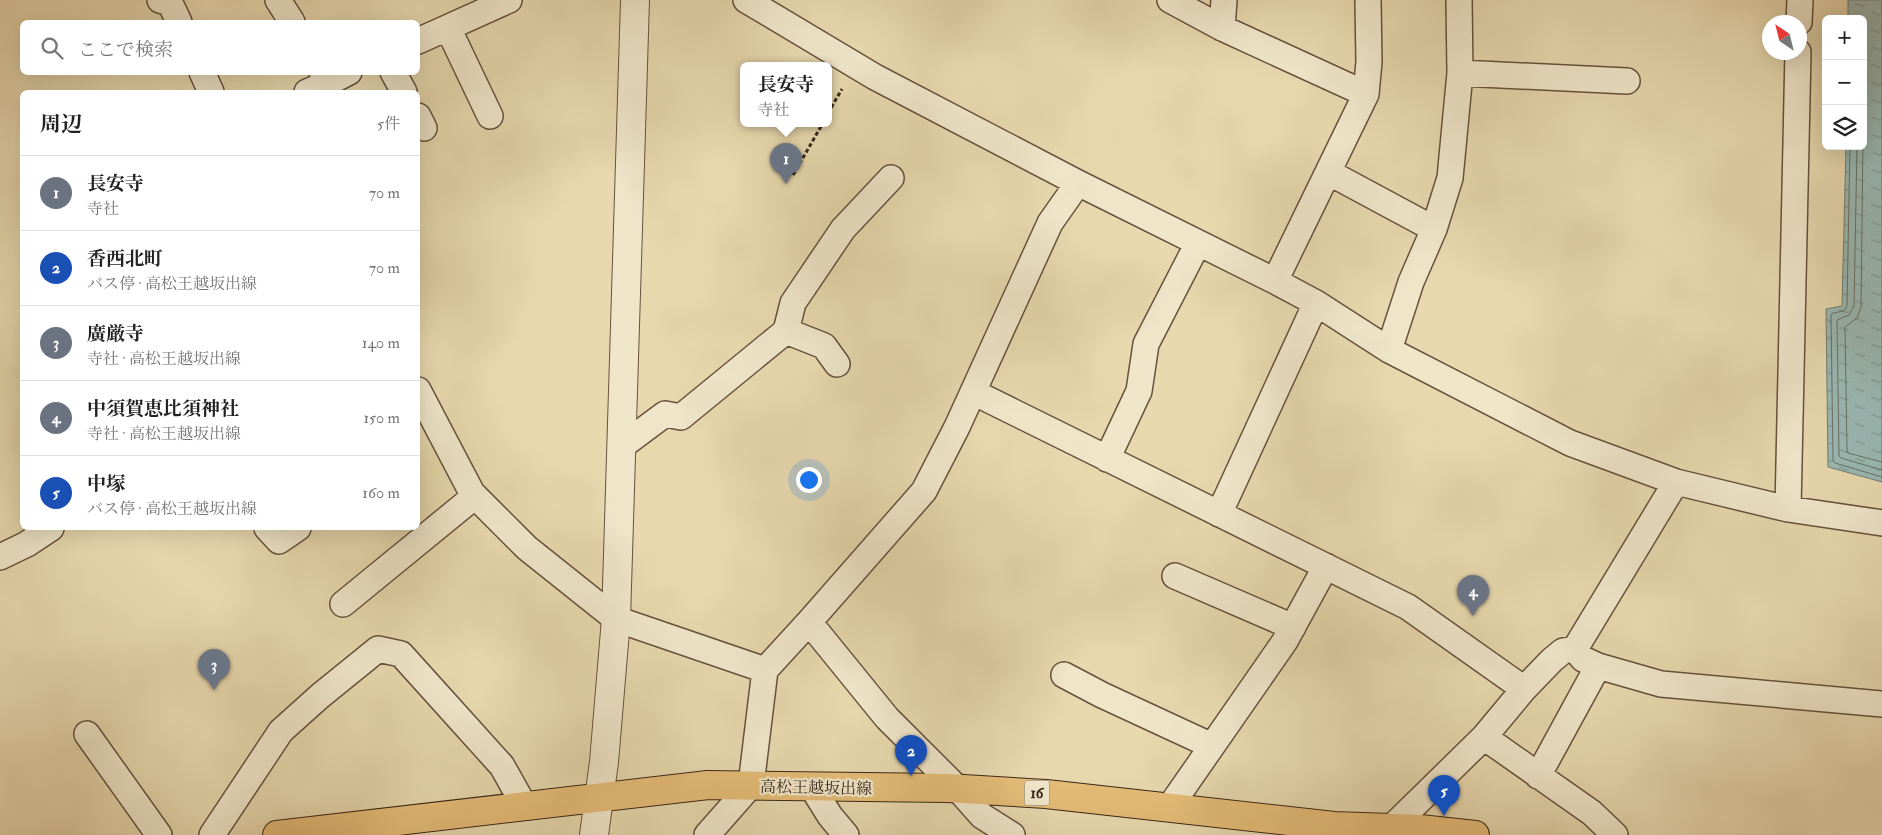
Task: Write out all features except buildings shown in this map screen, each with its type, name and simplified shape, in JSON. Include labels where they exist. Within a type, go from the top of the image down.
[{"type":"main road","name":"高松王越坂出線","points":[[277,835],[708,785],[751,785],[958,789],[1046,794],[1334,826],[1389,831],[1420,828],[1475,835]]},
{"type":"street","points":[[160,0],[170,3],[178,20]]},
{"type":"street","points":[[278,0],[291,20]]},
{"type":"street","points":[[420,40],[510,0]]},
{"type":"street","points":[[594,835],[604,762],[616,619],[635,0]]},
{"type":"street","points":[[746,0],[875,77],[1078,183],[1275,281],[1316,303],[1390,350],[1570,443],[1676,482],[1788,509],[1882,523]]},
{"type":"street","points":[[1170,0],[1222,28],[1366,94]]},
{"type":"street","points":[[1222,28],[1224,0]]},
{"type":"street","points":[[1275,281],[1366,94],[1369,62],[1368,0]]},
{"type":"street","points":[[1390,350],[1411,282],[1434,229],[1450,178],[1460,73],[1460,0]]},
{"type":"street","points":[[1799,15],[1800,0]]},
{"type":"street","points":[[448,28],[490,116]]},
{"type":"street","points":[[1788,509],[1798,60]]},
{"type":"street","points":[[1460,73],[1627,80]]},
{"type":"street","points":[[203,75],[210,90]]},
{"type":"street","points":[[396,75],[403,90]]},
{"type":"street","points":[[1328,172],[1434,229]]},
{"type":"street","points":[[622,446],[666,414],[681,417],[786,331],[793,303],[843,229],[891,178]]},
{"type":"street","points":[[707,835],[751,785],[765,670],[924,491],[973,392],[1050,223],[1078,183]]},
{"type":"street","points":[[1107,459],[1139,390],[1146,344],[1198,243]]},
{"type":"street","points":[[1219,514],[1316,303]]},
{"type":"street","points":[[786,331],[824,346],[837,364]]},
{"type":"street","points":[[973,392],[1408,607],[1524,689]]},
{"type":"street","points":[[420,394],[475,496],[527,548],[616,619],[765,670]]},
{"type":"street","points":[[1389,831],[1484,737],[1524,689],[1552,660],[1563,651],[1575,649],[1676,482]]},
{"type":"street","points":[[343,604],[475,496]]},
{"type":"street","points":[[2,552],[27,544],[48,530]]},
{"type":"street","points":[[269,530],[279,541],[295,530]]},
{"type":"street","points":[[1170,808],[1285,641],[1326,566]]},
{"type":"street","points":[[1175,576],[1292,627]]},
{"type":"street","points":[[808,622],[888,718],[982,816],[1012,835]]},
{"type":"street","points":[[212,835],[280,731],[378,649],[401,654],[502,766],[525,807]]},
{"type":"street","points":[[1575,649],[1583,659],[1598,666],[1661,684],[1882,704]]},
{"type":"street","points":[[1538,776],[1598,666]]},
{"type":"street","points":[[1064,675],[1102,695],[1212,746]]},
{"type":"street","points":[[87,734],[159,835]]},
{"type":"street","points":[[1484,737],[1592,813],[1615,835]]},
{"type":"street","points":[[812,787],[830,816],[846,835]]},
{"type":"path","points":[[793,175],[821,127]]},
{"type":"water","points":[[1848,0],[1882,0],[1882,482],[1828,467],[1826,309],[1842,306],[1846,150],[1867,150],[1867,15],[1848,15]]},
{"type":"place","name":"長安寺","points":[[786,184]]},
{"type":"place","name":"中須賀恵比須神社","points":[[1473,616]]},
{"type":"place","name":"廣厳寺","points":[[214,690]]},
{"type":"place","name":"香西北町","points":[[911,776]]},
{"type":"place","name":"中塚","points":[[1444,816]]}]
